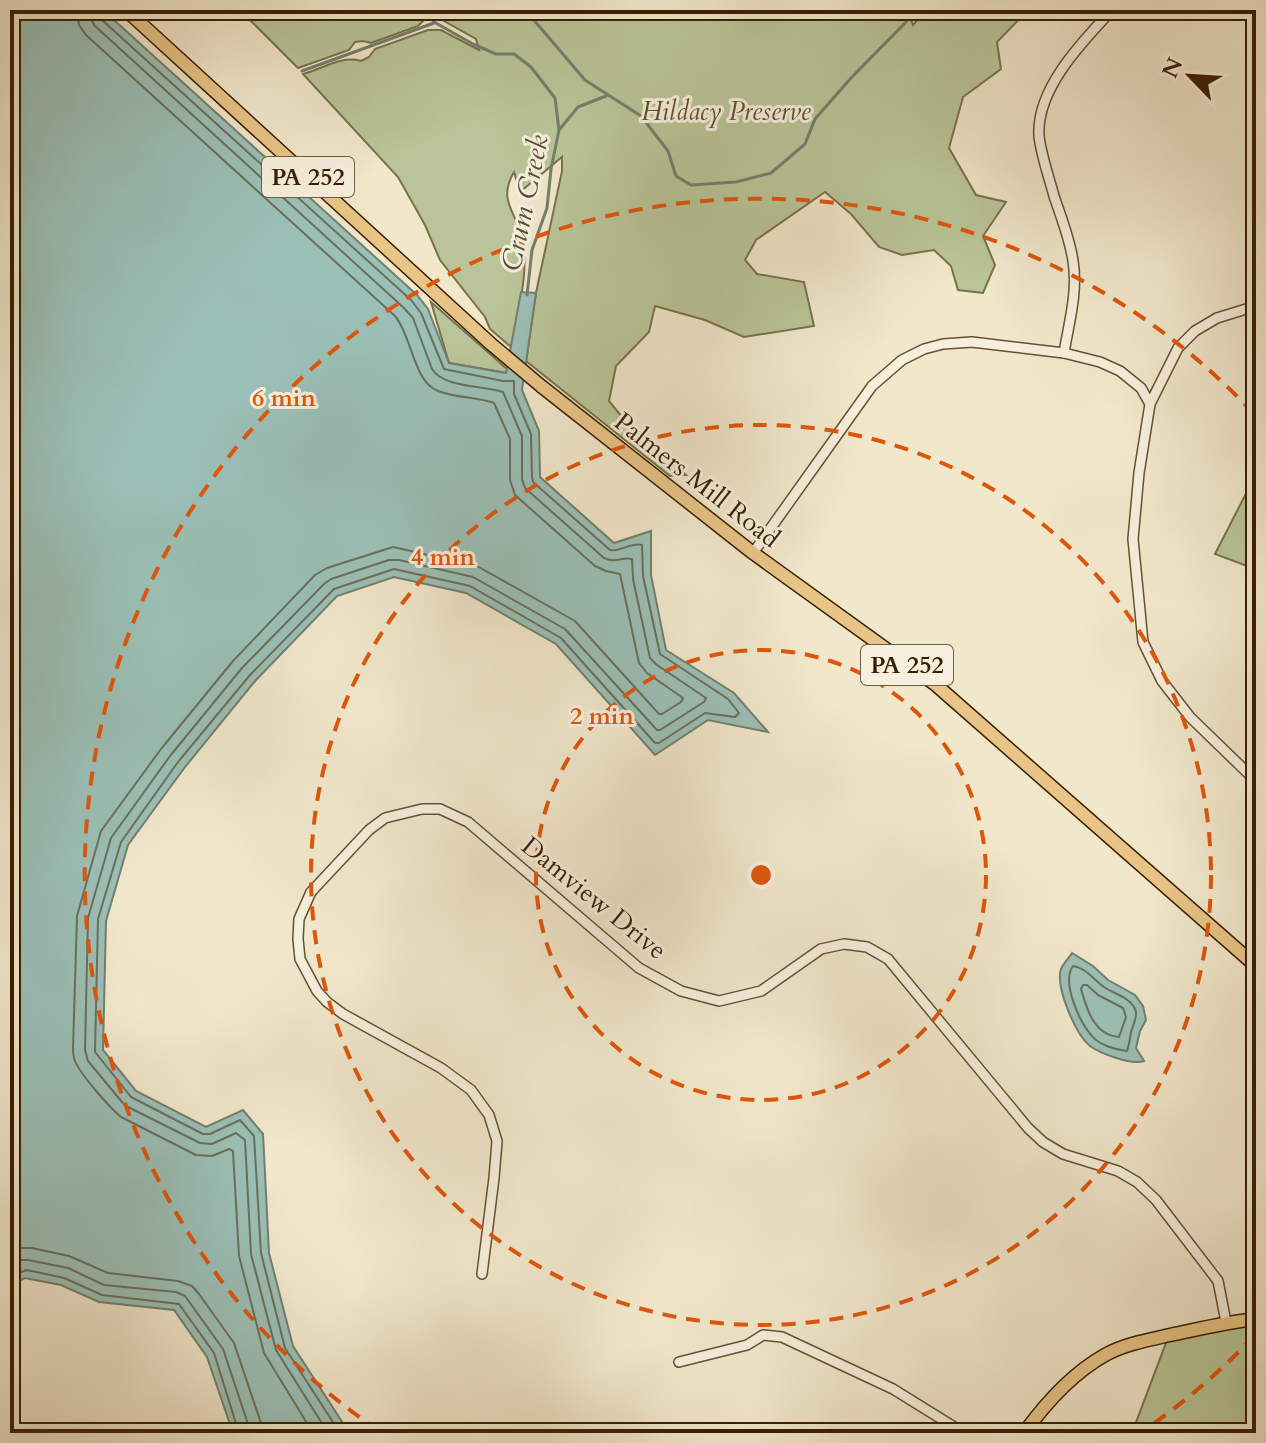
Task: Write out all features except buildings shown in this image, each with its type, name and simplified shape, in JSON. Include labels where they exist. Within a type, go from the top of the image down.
[{"type":"main road","name":"Palmers Mill Road","points":[[126,10],[491,344],[753,553],[936,685],[1256,966]]},
{"type":"main road","points":[[1024,1433],[1055,1395],[1104,1356],[1127,1345],[1226,1322],[1256,1319]]},
{"type":"street","points":[[1064,353],[1075,291],[1073,260],[1039,134],[1042,107],[1056,78],[1112,10]]},
{"type":"street","points":[[1256,306],[1217,318],[1195,331],[1178,348],[1150,404],[1133,539],[1143,642],[1162,681],[1190,717],[1256,781]]},
{"type":"street","points":[[753,553],[872,386],[902,360],[924,349],[972,342],[1064,353],[1100,362],[1120,371],[1141,388],[1150,404]]},
{"type":"street","name":"Damview Drive","points":[[482,1274],[497,1141],[489,1115],[471,1090],[441,1068],[327,1002],[317,991],[300,959],[299,919],[311,892],[369,830],[385,818],[422,809],[440,809],[468,822],[639,968],[681,991],[719,1001],[761,991],[821,949],[844,944],[867,947],[888,959],[1043,1142],[1063,1154],[1118,1171],[1137,1182],[1156,1200],[1218,1281],[1226,1322]]},
{"type":"street","points":[[679,1362],[747,1345],[763,1335],[782,1337],[893,1389],[964,1433]]},
{"type":"green space","points":[[240,10],[417,10],[423,21],[418,26],[371,43],[355,42],[349,50],[298,68]]},
{"type":"green space","name":"Hildacy Preserve","points":[[432,10],[907,10],[913,25],[926,10],[1028,10],[997,42],[1001,69],[963,97],[949,148],[976,195],[1006,202],[983,236],[995,265],[983,293],[958,290],[951,266],[934,250],[902,255],[879,247],[851,214],[825,192],[756,240],[745,260],[757,274],[804,282],[814,326],[744,337],[705,320],[655,306],[649,332],[616,366],[609,401],[630,427],[686,475],[670,476],[526,361],[536,293],[562,171],[562,157],[520,192],[514,172],[509,182],[508,200],[521,232],[524,254],[522,294],[511,347],[490,329],[485,317],[440,260],[425,225],[398,177],[303,74],[339,61],[361,61],[375,49],[428,30],[441,30],[479,50],[476,39],[437,17]]},
{"type":"green space","points":[[431,302],[507,369],[507,373],[449,363]]},
{"type":"green space","points":[[1256,474],[1256,552],[1247,566],[1215,554]]},
{"type":"green space","points":[[1256,1325],[1256,1433],[1132,1433],[1169,1335]]},
{"type":"water","points":[[10,10],[103,10],[417,295],[428,309],[449,363],[506,373],[521,292],[536,293],[522,390],[539,431],[540,477],[614,543],[651,531],[651,575],[666,650],[734,693],[768,732],[708,720],[655,755],[556,644],[466,593],[394,577],[337,596],[256,680],[185,767],[128,845],[106,921],[103,1050],[136,1091],[206,1127],[243,1110],[263,1134],[269,1253],[293,1346],[348,1431],[345,1433],[233,1433],[207,1357],[174,1310],[99,1302],[61,1285],[25,1278],[10,1285]]},
{"type":"water","points":[[1072,953],[1108,980],[1135,995],[1143,1006],[1146,1020],[1136,1048],[1144,1061],[1124,1060],[1101,1052],[1084,1040],[1068,1010],[1061,987],[1062,967]]},
{"type":"waterway","points":[[426,10],[434,22],[473,44],[496,54],[514,54],[531,67],[555,98],[559,130]]},
{"type":"waterway","name":"Crum Creek","points":[[524,10],[585,80],[641,116],[668,151],[676,176],[691,185],[736,182],[771,173],[805,144],[815,119],[914,10]]},
{"type":"waterway","points":[[302,71],[434,23]]},
{"type":"waterway","name":"Crum Creek","points":[[527,295],[532,250],[547,208],[559,130],[578,107],[606,96]]}]
